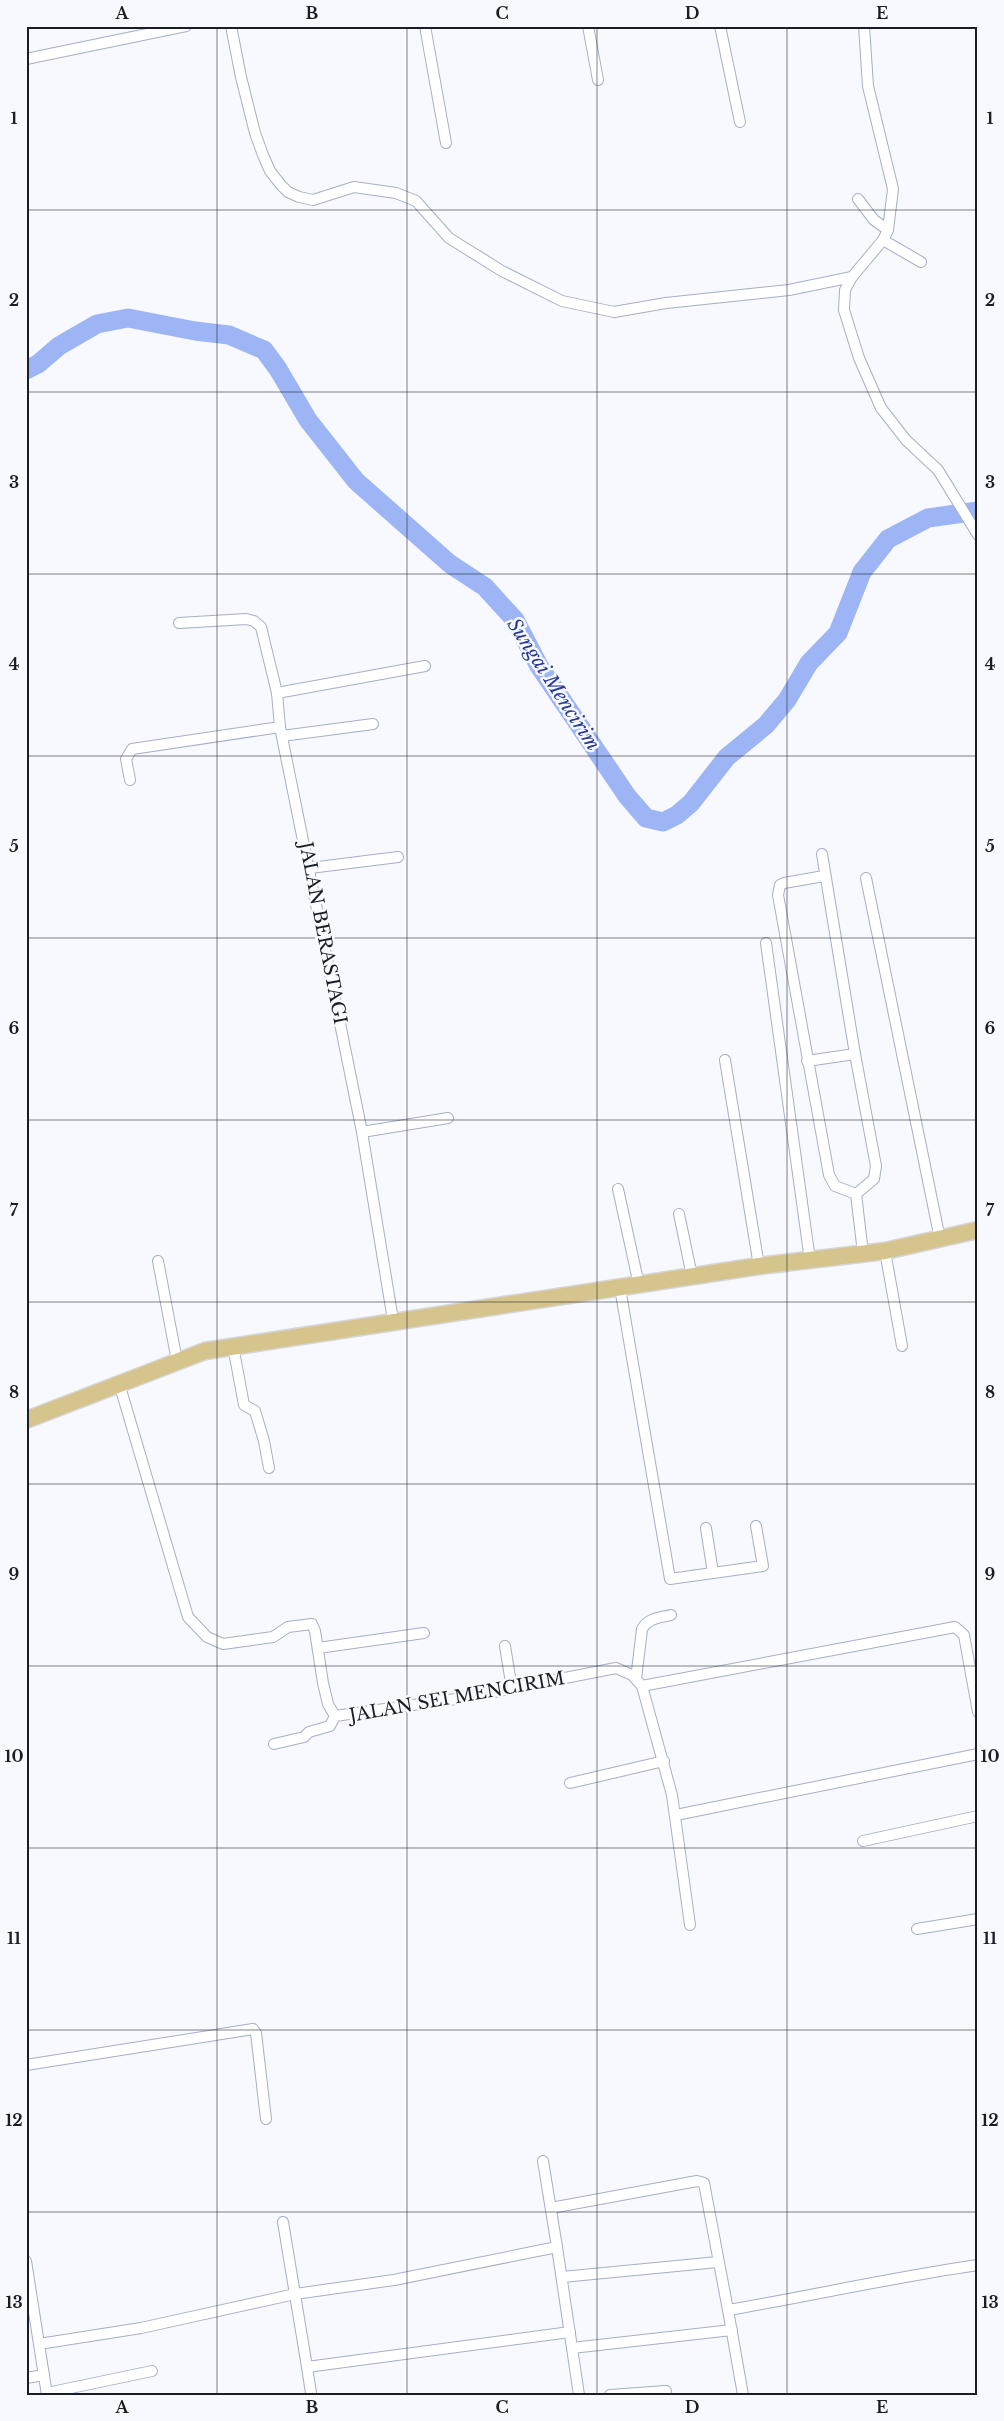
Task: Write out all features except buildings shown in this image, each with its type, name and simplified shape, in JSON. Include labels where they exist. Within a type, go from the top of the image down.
[{"type":"main road","points":[[26,1420],[205,1351],[296,1338],[393,1320],[639,1286],[759,1266],[885,1251],[978,1230]]},
{"type":"street","points":[[26,59],[186,26]]},
{"type":"street","points":[[231,26],[241,77],[255,133],[263,155],[270,170],[281,185],[288,192],[299,197],[313,200],[354,187],[396,193],[416,201],[449,238],[502,271],[562,301],[614,312],[666,303],[770,293],[852,277]]},
{"type":"street","points":[[425,26],[446,143]]},
{"type":"street","points":[[588,26],[598,80]]},
{"type":"street","points":[[720,26],[740,122]]},
{"type":"street","points":[[864,26],[868,86],[893,189],[888,230],[883,240],[852,277],[845,290],[844,310],[870,386],[892,424],[938,470],[978,535]]},
{"type":"street","points":[[858,199],[874,220],[888,230]]},
{"type":"street","points":[[883,240],[921,262]]},
{"type":"street","name":"JALAN BERASTAGI","points":[[179,623],[246,619],[258,623],[261,627],[277,693],[281,732],[362,1132],[393,1320]]},
{"type":"street","points":[[277,693],[425,666]]},
{"type":"street","points":[[130,780],[126,759],[132,749],[281,732],[373,724]]},
{"type":"street","points":[[822,854],[824,876],[876,1166],[874,1179],[856,1194]]},
{"type":"street","points":[[310,868],[398,857]]},
{"type":"street","points":[[824,876],[784,883],[778,889],[807,1061],[829,1175],[835,1186],[856,1194]]},
{"type":"street","points":[[866,878],[940,1239]]},
{"type":"street","points":[[766,943],[810,1260]]},
{"type":"street","points":[[807,1061],[855,1054]]},
{"type":"street","points":[[725,1060],[759,1266]]},
{"type":"street","points":[[362,1132],[448,1118]]},
{"type":"street","points":[[618,1189],[639,1286]]},
{"type":"street","points":[[856,1194],[863,1253]]},
{"type":"street","points":[[680,1214],[692,1276]]},
{"type":"street","points":[[885,1251],[902,1346]]},
{"type":"street","points":[[158,1261],[177,1361]]},
{"type":"street","points":[[620,1288],[670,1579],[763,1566],[756,1526]]},
{"type":"street","points":[[233,1346],[244,1405],[255,1411],[264,1441],[269,1468]]},
{"type":"street","name":"JALAN SEI MENCIRIM","points":[[119,1383],[180,1598],[188,1617],[204,1635],[220,1643],[274,1637],[288,1627],[312,1624],[328,1704],[335,1716],[512,1689],[616,1668],[632,1675],[639,1682]]},
{"type":"street","points":[[706,1528],[714,1573]]},
{"type":"street","points":[[671,1615],[652,1619],[645,1623],[642,1629],[639,1682],[664,1762],[676,1815],[690,1925]]},
{"type":"street","points":[[639,1682],[956,1627],[964,1635],[978,1712]]},
{"type":"street","points":[[318,1648],[424,1633]]},
{"type":"street","points":[[506,1646],[512,1689]]},
{"type":"street","points":[[274,1744],[304,1737],[309,1732],[330,1726],[335,1716]]},
{"type":"street","points":[[676,1815],[978,1754]]},
{"type":"street","points":[[570,1782],[664,1762]]},
{"type":"street","points":[[863,1841],[978,1816]]},
{"type":"street","points":[[917,1929],[978,1919]]},
{"type":"street","points":[[26,2065],[254,2029],[266,2119]]},
{"type":"street","points":[[543,2161],[579,2395]]},
{"type":"street","points":[[551,2208],[697,2181],[704,2183],[743,2395]]},
{"type":"street","points":[[283,2222],[311,2393]]},
{"type":"street","points":[[39,2344],[141,2328],[295,2294],[394,2280],[557,2247]]},
{"type":"street","points":[[26,2261],[29,2300],[39,2344],[47,2394],[152,2371]]},
{"type":"street","points":[[562,2277],[718,2262]]},
{"type":"street","points":[[728,2310],[836,2291],[904,2276],[978,2265]]},
{"type":"street","points":[[572,2348],[732,2330]]},
{"type":"street","points":[[307,2367],[570,2332]]},
{"type":"street","points":[[26,2378],[44,2375]]},
{"type":"street","points":[[610,2395],[666,2391]]},
{"type":"waterway","name":"Sungai Mencirim","points":[[26,370],[38,364],[59,346],[97,324],[128,318],[195,331],[229,335],[264,350],[278,369],[308,420],[356,481],[450,564],[485,587],[515,620],[539,666],[627,796],[646,818],[663,822],[677,815],[691,803],[727,757],[766,725],[787,700],[809,663],[838,633],[862,572],[888,539],[928,518],[978,511]]}]
